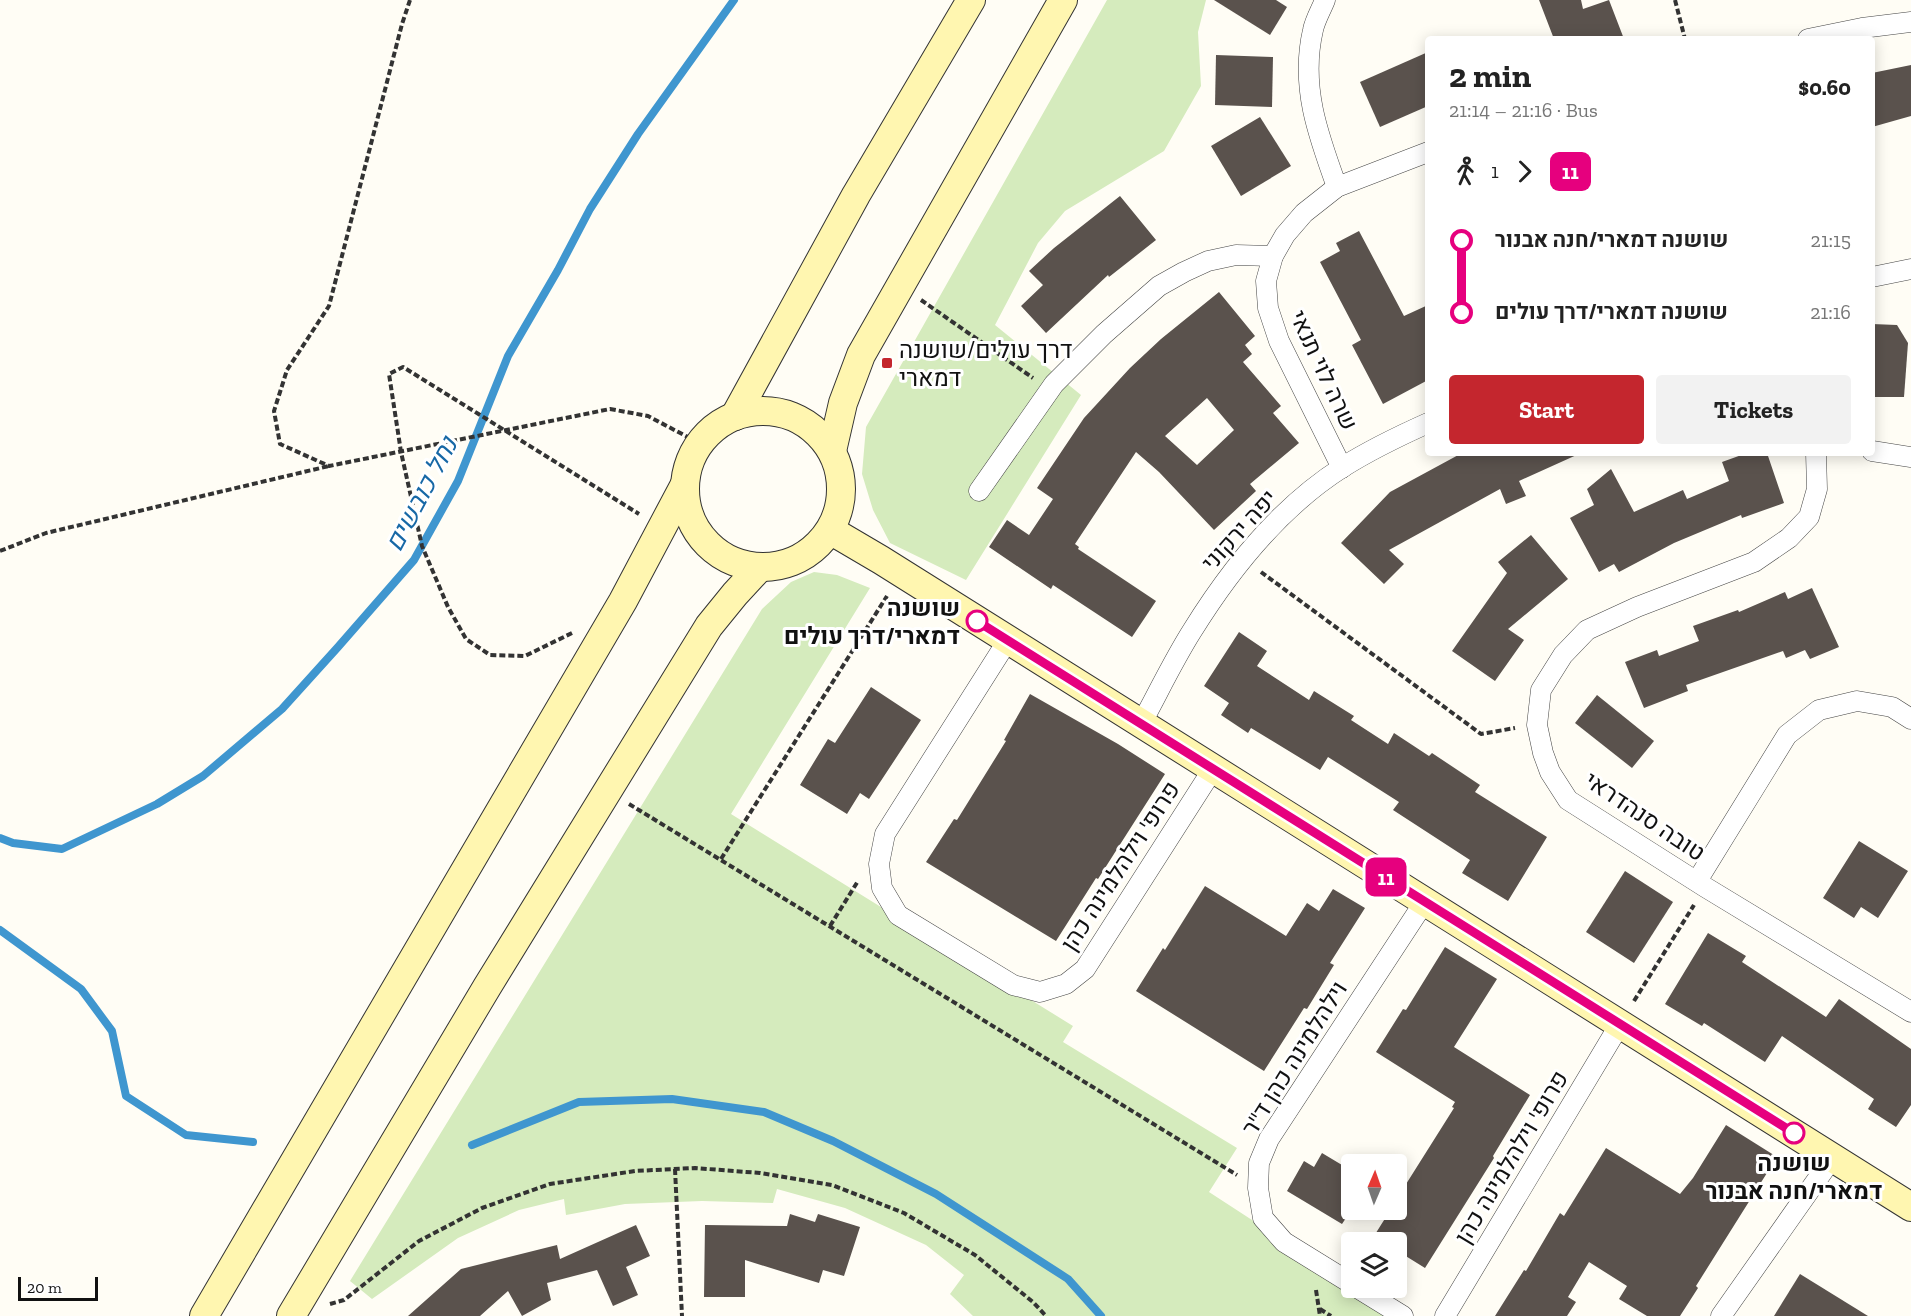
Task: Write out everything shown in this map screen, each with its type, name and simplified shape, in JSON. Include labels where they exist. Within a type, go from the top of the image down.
[{"type":"street","points":[[735,416],[856,195],[971,0]]},
{"type":"street","points":[[832,451],[843,403],[861,355],[1063,0]]},
{"type":"street","points":[[1324,0],[1313,29],[1307,67],[1311,105],[1320,141],[1337,187]]},
{"type":"street","points":[[1823,36],[1911,22]]},
{"type":"street","name":"שרה לוי תנאי","points":[[1342,468],[1279,340],[1268,308],[1266,280],[1272,256],[1284,235],[1304,213],[1337,187],[1425,153]]},
{"type":"street","points":[[979,491],[1050,390],[1104,334],[1159,286],[1208,261],[1236,255],[1272,256]]},
{"type":"street","points":[[1875,276],[1911,269]]},
{"type":"street","points":[[204,1316],[623,601],[684,486],[688,464],[699,443],[715,427],[735,416],[757,411],[779,412],[801,420],[819,434],[832,451],[839,471],[842,491],[838,512],[830,530],[817,546],[800,558],[781,565],[760,567],[736,563],[715,551],[698,533],[687,511],[684,486]]},
{"type":"street","name":"יפה ירקוני","points":[[1141,724],[1191,632],[1229,576],[1269,529],[1306,495],[1342,468],[1387,442],[1425,424]]},
{"type":"street","points":[[1875,452],[1911,457]]},
{"type":"street","name":"טובה סנהדראי","points":[[1816,456],[1817,489],[1809,517],[1790,538],[1754,562],[1637,607],[1587,630],[1563,655],[1541,690],[1537,725],[1550,772],[1568,800],[1911,1012]]},
{"type":"street","points":[[830,530],[1911,1207]]},
{"type":"street","points":[[293,1313],[475,1007],[709,626],[760,567]]},
{"type":"street","name":"פרופ' וילהלמינה כהן","points":[[1008,640],[885,834],[879,864],[882,888],[898,915],[1013,985],[1040,992],[1066,984],[1085,969],[1213,769]]},
{"type":"street","points":[[1701,884],[1787,735],[1819,710],[1857,701],[1892,706],[1911,719]]},
{"type":"street","name":"וילהלמינה כהן ד\"ר","points":[[1341,1277],[1284,1242],[1263,1218],[1258,1188],[1258,1163],[1269,1139],[1425,901]]},
{"type":"street","name":"פרופ' וילהלמינה כהן","points":[[1445,1316],[1620,1024]]},
{"type":"street","points":[[1721,1316],[1833,1157]]},
{"type":"street","points":[[1374,1298],[1403,1316]]},
{"type":"path","points":[[329,466],[280,444],[274,411],[287,370],[329,306],[410,0]]},
{"type":"path","points":[[1675,0],[1684,36]]},
{"type":"path","points":[[901,286],[1050,390]]},
{"type":"path","points":[[575,632],[525,656],[490,655],[466,639],[448,607],[422,546],[401,452],[388,374],[404,367],[663,529]]},
{"type":"path","points":[[0,551],[46,533],[329,466],[610,409],[648,416],[699,443]]},
{"type":"path","points":[[1243,559],[1481,734],[1537,725]]},
{"type":"path","points":[[721,859],[902,573]]},
{"type":"path","points":[[608,791],[1258,1188]]},
{"type":"path","points":[[830,926],[865,870],[879,864]]},
{"type":"path","points":[[1620,1024],[1701,884]]},
{"type":"path","points":[[293,1313],[313,1310],[344,1299],[419,1241],[482,1208],[550,1184],[635,1171],[695,1168],[760,1173],[832,1185],[904,1213],[975,1255],[1033,1302],[1046,1316]]},
{"type":"path","points":[[675,1169],[682,1316]]},
{"type":"path","points":[[1320,1309],[1331,1316]]},
{"type":"green space","points":[[1107,0],[1206,0],[1198,32],[1201,86],[1164,151],[1065,211],[1038,243],[995,325],[1081,395],[966,580],[890,543],[873,510],[862,474],[866,427]]},
{"type":"green space","points":[[814,572],[837,575],[870,588],[731,814],[1073,1026],[1063,1042],[1237,1148],[1209,1192],[1341,1278],[1341,1298],[1372,1298],[1400,1316],[973,1316],[950,1294],[964,1275],[926,1245],[845,1208],[777,1189],[773,1203],[702,1201],[625,1204],[566,1215],[564,1199],[519,1210],[458,1238],[372,1299],[350,1281],[762,609],[791,582]]},
{"type":"building","points":[[1214,0],[1276,0],[1287,7],[1270,35]]},
{"type":"building","points":[[1539,0],[1581,0],[1583,9],[1609,0],[1623,36],[1553,36]]},
{"type":"building","points":[[1425,53],[1425,107],[1380,127],[1360,82]]},
{"type":"building","points":[[1216,55],[1273,57],[1272,107],[1215,105]]},
{"type":"building","points":[[1911,65],[1911,116],[1875,126],[1875,72]]},
{"type":"building","points":[[1260,117],[1291,166],[1241,196],[1211,146]]},
{"type":"building","points":[[1120,196],[1156,240],[1109,277],[1108,275],[1046,333],[1021,306],[1043,285],[1029,271],[1054,248]]},
{"type":"building","points":[[1359,231],[1404,316],[1425,306],[1425,382],[1383,404],[1352,345],[1361,340],[1320,262],[1340,251],[1336,243]]},
{"type":"building","points":[[1219,292],[1255,336],[1245,345],[1252,354],[1243,362],[1281,406],[1273,413],[1299,443],[1250,484],[1256,491],[1214,530],[1159,472],[1136,452],[1075,544],[1079,547],[1078,549],[1156,601],[1132,637],[1053,585],[1051,589],[989,547],[1007,520],[1029,535],[1053,499],[1037,488],[1084,418],[1130,368],[1161,339]],"holes":[[[1207,398],[1234,430],[1197,465],[1165,436]]]},
{"type":"building","points":[[1875,324],[1897,325],[1908,343],[1904,397],[1875,397]]},
{"type":"building","points":[[1456,456],[1574,456],[1519,481],[1526,496],[1506,504],[1500,489],[1389,550],[1404,564],[1384,584],[1341,543],[1390,492]]},
{"type":"building","points":[[1739,456],[1768,456],[1784,503],[1742,518],[1741,515],[1674,543],[1619,572],[1614,564],[1599,572],[1570,518],[1594,505],[1587,489],[1611,469],[1634,512],[1683,490],[1687,499],[1729,481],[1722,462]]},
{"type":"building","points":[[1531,535],[1568,579],[1508,629],[1524,640],[1495,681],[1452,651],[1507,573],[1498,562]]},
{"type":"building","points":[[1812,588],[1839,647],[1810,659],[1805,650],[1786,658],[1783,651],[1686,685],[1688,691],[1644,708],[1625,662],[1657,650],[1659,656],[1699,641],[1693,626],[1738,610],[1739,612],[1785,592],[1788,599]]},
{"type":"building","points":[[1239,632],[1267,651],[1257,666],[1309,700],[1314,691],[1354,716],[1351,720],[1388,744],[1394,733],[1429,756],[1432,753],[1480,785],[1475,792],[1547,837],[1508,901],[1462,873],[1470,860],[1393,810],[1399,802],[1328,757],[1320,770],[1251,728],[1248,733],[1221,715],[1229,703],[1204,686]]},
{"type":"building","points":[[871,687],[921,720],[869,799],[860,793],[847,814],[800,785],[828,739],[835,743]]},
{"type":"building","points":[[1030,694],[1118,744],[1165,774],[1056,941],[926,862],[954,819],[957,820],[1006,741],[1004,740]]},
{"type":"building","points":[[1597,695],[1654,741],[1632,768],[1575,723]]},
{"type":"building","points":[[1859,841],[1908,871],[1878,918],[1861,907],[1854,918],[1823,898]]},
{"type":"building","points":[[1625,871],[1673,902],[1634,963],[1586,932]]},
{"type":"building","points":[[1205,886],[1286,936],[1307,903],[1319,911],[1333,889],[1365,908],[1330,963],[1334,965],[1307,1009],[1304,1008],[1264,1071],[1136,991]]},
{"type":"building","points":[[1708,933],[1746,956],[1742,962],[1826,1017],[1839,999],[1911,1049],[1911,1105],[1896,1127],[1868,1109],[1874,1099],[1782,1036],[1765,1062],[1704,1023],[1702,1026],[1665,1004]]},
{"type":"building","points":[[1445,947],[1497,979],[1454,1047],[1530,1095],[1493,1156],[1494,1158],[1425,1268],[1407,1257],[1407,1232],[1377,1232],[1384,1220],[1407,1220],[1407,1183],[1454,1108],[1452,1107],[1455,1102],[1376,1052],[1403,1009],[1406,1010]]},
{"type":"building","points":[[1726,1125],[1777,1157],[1696,1286],[1698,1288],[1680,1316],[1647,1316],[1619,1299],[1627,1286],[1589,1262],[1568,1297],[1576,1302],[1567,1316],[1495,1316],[1524,1270],[1526,1271],[1560,1213],[1564,1216],[1606,1148],[1680,1194],[1693,1178]]},
{"type":"building","points":[[1322,1153],[1341,1164],[1341,1220],[1345,1220],[1342,1224],[1287,1191],[1304,1161],[1314,1167]]},
{"type":"building","points":[[790,1214],[815,1222],[818,1214],[860,1227],[844,1276],[823,1270],[819,1283],[745,1260],[745,1297],[704,1297],[705,1225],[787,1226]]},
{"type":"building","points":[[636,1225],[650,1256],[626,1267],[638,1295],[613,1306],[597,1270],[547,1283],[551,1300],[522,1316],[508,1291],[480,1316],[408,1316],[461,1269],[557,1245],[560,1259]]},
{"type":"building","points":[[1800,1274],[1868,1316],[1774,1316]]},
{"type":"waterway","name":"נחל כובשים","points":[[0,838],[13,843],[62,849],[157,804],[203,776],[282,709],[338,647],[414,560],[458,481],[508,356],[590,209],[638,134],[734,0]]},
{"type":"waterway","points":[[0,930],[81,989],[112,1031],[126,1096],[186,1135],[253,1142]]},
{"type":"waterway","points":[[472,1145],[579,1102],[672,1099],[764,1112],[833,1141],[936,1194],[1068,1279],[1101,1316]]},
{"type":"bus line","name":"11","points":[[977,621],[1794,1133]]},
{"type":"place","name":"דרך עולים/שושנה דמארי","points":[[887,363]]},
{"type":"place","name":"שושנה דמארי/דרך עולים","points":[[977,621]]},
{"type":"place","name":"שושנה דמארי/חנה אבנור","points":[[1794,1133]]}]
